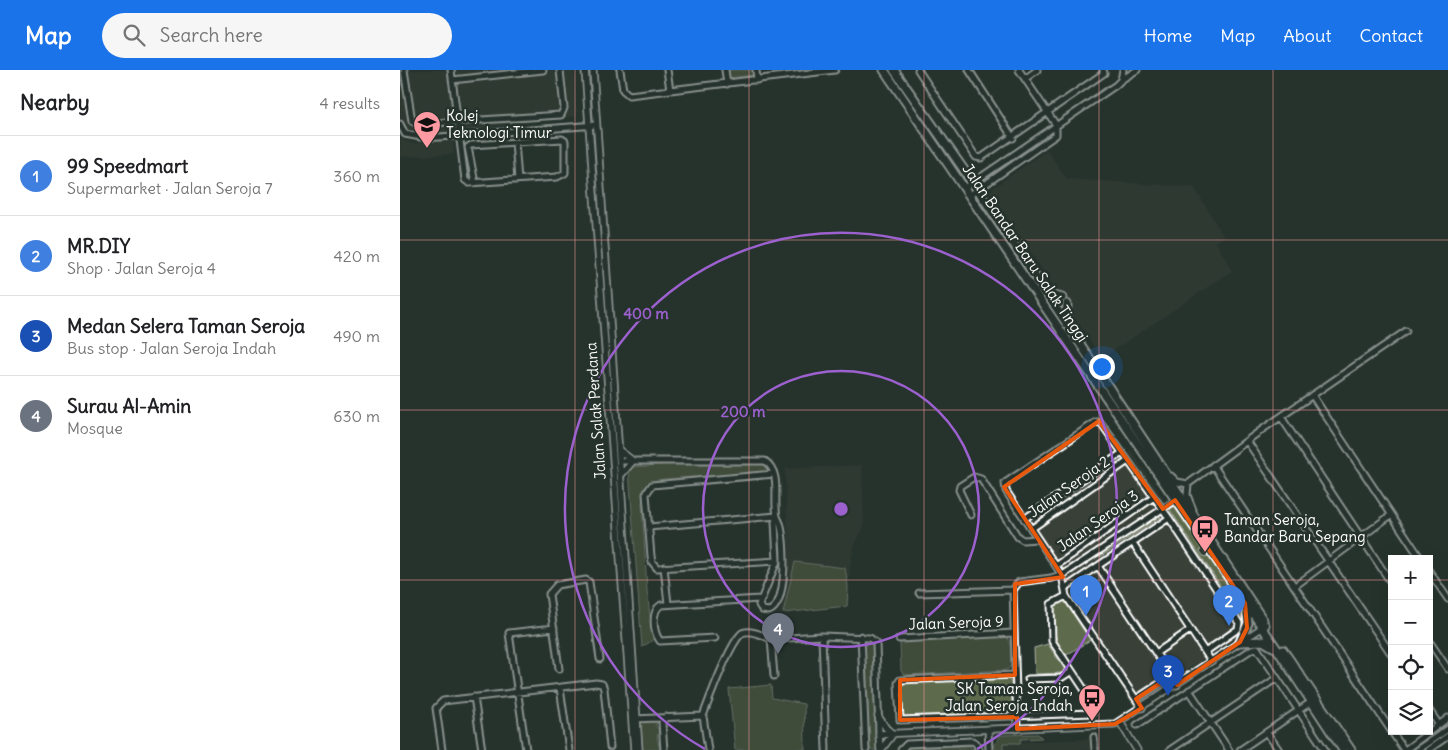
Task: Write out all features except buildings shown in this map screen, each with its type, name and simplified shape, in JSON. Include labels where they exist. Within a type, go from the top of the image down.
[{"type":"main road","name":"Jalan Bandar Baru Salak Tinggi","points":[[884,70],[1178,498],[1245,603],[1351,750]]},
{"type":"main road","name":"Jalan Bandar Baru Salak Tinggi","points":[[894,70],[978,190],[1047,294],[1158,463],[1178,498],[1196,520],[1343,750]]},
{"type":"main road","points":[[1047,294],[1065,301],[1066,324]]},
{"type":"main road","points":[[1245,603],[1248,623],[1240,642],[1263,641],[1279,652]]},
{"type":"street","points":[[404,70],[412,121],[417,124],[561,115],[564,108],[560,70]]},
{"type":"street","points":[[451,70],[465,180],[469,183],[475,183],[557,177],[565,173],[565,141],[562,139],[471,145],[468,147],[475,183]]},
{"type":"street","points":[[452,80],[542,70]]},
{"type":"street","name":"Jalan Salak Perdana","points":[[585,70],[593,125],[610,311],[621,475],[634,718],[634,750]]},
{"type":"street","name":"Jalan Salak Perdana","points":[[593,70],[593,125],[602,312],[612,462],[634,718],[639,750]]},
{"type":"street","points":[[620,70],[623,90],[629,95],[835,70]]},
{"type":"street","points":[[668,70],[670,90]]},
{"type":"street","points":[[725,70],[727,84]]},
{"type":"street","points":[[756,70],[758,80]]},
{"type":"street","points":[[918,70],[976,156],[984,157],[1104,72]]},
{"type":"street","points":[[969,70],[1013,138]]},
{"type":"street","points":[[967,192],[978,190],[1056,135],[1056,125],[1019,70]]},
{"type":"street","points":[[1025,79],[1038,70]]},
{"type":"street","points":[[1121,80],[1123,70]]},
{"type":"street","points":[[967,192],[973,183],[1137,70]]},
{"type":"street","points":[[400,124],[400,128],[406,134],[415,137],[593,125]]},
{"type":"street","points":[[515,142],[518,180]]},
{"type":"street","points":[[602,312],[610,311]]},
{"type":"street","points":[[1158,463],[1175,481],[1188,484],[1312,395],[1406,331]]},
{"type":"street","points":[[1312,395],[1418,555]]},
{"type":"street","points":[[1281,417],[1388,578]]},
{"type":"street","name":"Jalan Seroja 2","points":[[1062,575],[1006,491],[1005,483],[1096,422],[1102,423],[1122,453]]},
{"type":"street","points":[[1247,441],[1388,649]]},
{"type":"street","points":[[618,449],[633,461]]},
{"type":"street","points":[[1024,518],[1122,453],[1169,518],[1239,623],[1238,629],[1205,652]]},
{"type":"street","points":[[621,475],[633,461]]},
{"type":"street","points":[[612,462],[765,461],[774,474],[777,516],[781,526],[785,561],[779,598],[773,610],[762,610],[759,605],[760,599],[777,561],[775,522],[777,516]]},
{"type":"street","name":"Jalan Seroja 2","points":[[1030,529],[1128,461]]},
{"type":"street","points":[[1213,466],[1405,750],[1448,718]]},
{"type":"street","points":[[774,474],[652,485],[647,490],[651,556],[654,566],[777,561]]},
{"type":"street","points":[[971,515],[959,490],[960,486],[974,477],[981,479],[1018,537],[1023,540],[1037,539]]},
{"type":"street","points":[[1188,484],[1187,495],[1196,520]]},
{"type":"street","name":"Jalan Seroja 3","points":[[1056,566],[1154,497]]},
{"type":"street","points":[[1017,729],[1013,590],[1019,582],[1062,575],[1178,498]]},
{"type":"street","points":[[1295,586],[1391,514]]},
{"type":"street","points":[[649,527],[777,516]]},
{"type":"street","points":[[1065,588],[1169,518]]},
{"type":"street","points":[[1133,543],[1210,661]]},
{"type":"street","points":[[1098,566],[1177,685]]},
{"type":"street","points":[[664,567],[668,604]]},
{"type":"street","points":[[1062,575],[1066,596],[1142,708]]},
{"type":"street","points":[[1433,577],[1448,599]]},
{"type":"street","points":[[559,669],[549,594],[552,588],[557,585],[586,580],[589,582],[600,659]]},
{"type":"street","points":[[919,594],[1013,590]]},
{"type":"street","points":[[1015,675],[900,680],[898,683],[901,722],[1092,713],[1094,704],[1052,641],[1051,604],[1066,596]]},
{"type":"street","points":[[715,638],[660,641],[656,636],[654,618],[656,609],[661,605],[668,604],[760,599]]},
{"type":"street","points":[[879,734],[1092,727],[1120,722],[1264,627]]},
{"type":"street","points":[[526,750],[509,633],[554,628]]},
{"type":"street","points":[[1156,654],[1190,630]]},
{"type":"street","points":[[708,750],[706,722],[703,716],[729,654],[742,634],[746,632],[763,635],[771,639],[861,636],[870,638],[876,643],[880,750]]},
{"type":"street","name":"Jalan Seroja 9","points":[[899,639],[1014,633]]},
{"type":"street","points":[[822,636],[826,750]]},
{"type":"street","points":[[861,636],[866,750]]},
{"type":"street","points":[[771,639],[774,676]]},
{"type":"street","points":[[1432,645],[1448,669]]},
{"type":"street","points":[[1137,725],[1252,649],[1257,648],[1325,750]]},
{"type":"street","points":[[1028,679],[1061,678],[1072,671]]},
{"type":"street","points":[[1136,699],[1171,676]]},
{"type":"street","points":[[1170,750],[1277,678]]},
{"type":"street","points":[[442,750],[436,708],[443,701],[602,684],[610,747]]},
{"type":"street","points":[[560,688],[568,750]]},
{"type":"street","points":[[1189,690],[1229,750]]},
{"type":"street","points":[[474,697],[482,750]]},
{"type":"street","points":[[1240,750],[1311,702]]},
{"type":"street","points":[[634,718],[703,716]]},
{"type":"street","points":[[878,716],[886,728],[893,734]]},
{"type":"street","points":[[1433,716],[1439,724]]},
{"type":"street","points":[[664,750],[662,724],[666,717]]},
{"type":"street","points":[[1120,722],[1137,750]]},
{"type":"street","points":[[988,729],[989,750]]},
{"type":"street","points":[[1417,750],[1448,729]]},
{"type":"street","points":[[1267,733],[1279,750]]},
{"type":"street","points":[[880,750],[893,734]]},
{"type":"street","points":[[1428,750],[1448,736]]},
{"type":"street","points":[[1094,737],[1095,750]]},
{"type":"street","points":[[902,748],[907,744],[972,741],[976,743],[978,750]]},
{"type":"highlighted area","points":[[1099,421],[1163,509],[1175,500],[1245,603],[1247,628],[1240,642],[1177,685],[1171,676],[1136,699],[1142,708],[1115,724],[1017,729],[1017,717],[900,720],[900,680],[1015,675],[1015,584],[1063,577],[1004,487]]},
{"type":"shaded area","points":[[400,70],[574,70],[577,116],[415,136],[400,134]]},
{"type":"shaded area","name":"Kolej Teknologi Timur","points":[[400,139],[412,144],[453,139],[454,154],[400,157]]},
{"type":"shaded area","points":[[1047,150],[1067,179],[1194,187],[1224,237],[1216,242],[1232,271],[1102,358],[989,191]]},
{"type":"shaded area","points":[[1131,450],[1243,619],[1239,635],[1133,706],[1060,587],[1065,580],[1029,523]]},
{"type":"shaded area","points":[[862,465],[864,527],[854,546],[850,565],[848,606],[779,614],[789,561],[785,469]]},
{"type":"shaded area","points":[[1091,739],[1091,750],[995,750],[994,743]]},
{"type":"green space","points":[[727,70],[753,70],[754,75],[728,78]]},
{"type":"green space","points":[[674,464],[762,464],[767,472],[664,479],[651,481],[645,487],[642,503],[647,591],[653,640],[642,647],[629,470],[632,467]]},
{"type":"green space","points":[[1173,507],[1178,508],[1203,545],[1200,551],[1204,557],[1210,555],[1229,582],[1229,586],[1244,611],[1246,624],[1170,510]]},
{"type":"green space","points":[[1158,515],[1161,517],[1100,557],[1100,553]]},
{"type":"green space","points":[[795,562],[845,568],[848,587],[847,606],[783,613]]},
{"type":"green space","points":[[1063,599],[1090,640],[1065,656],[1056,638],[1053,625],[1055,604]]},
{"type":"green space","points":[[1006,636],[1010,642],[1011,666],[1007,670],[904,675],[901,671],[900,644],[903,640]]},
{"type":"green space","points":[[871,640],[874,642],[877,750],[869,750],[865,646]]},
{"type":"green space","points":[[1048,644],[1065,670],[1062,673],[1035,674],[1034,648]]},
{"type":"green space","points":[[1008,679],[1011,682],[1013,711],[1010,714],[905,717],[902,714],[902,686],[905,683]]},
{"type":"green space","points":[[771,685],[772,698],[804,704],[805,749],[735,750],[729,689]]},
{"type":"green space","points":[[653,720],[659,722],[655,725],[659,730],[657,737],[660,750],[642,750],[641,723]]},
{"type":"green space","points":[[1038,734],[1042,738],[1021,739],[1020,743],[1003,743],[1003,750],[993,750],[993,746],[1001,735]]},
{"type":"green space","points":[[970,746],[974,750],[905,750],[908,748]]},
{"type":"place","name":"Kolej Teknologi Timur","points":[[427,149]]},
{"type":"place","name":"Taman Seroja, Bandar Baru Sepang","points":[[1205,553]]},
{"type":"place","name":"99 Speedmart","points":[[1086,616]]},
{"type":"place","name":"MR.DIY","points":[[1229,626]]},
{"type":"place","name":"Surau Al-Amin","points":[[778,654]]},
{"type":"place","name":"Medan Selera Taman Seroja","points":[[1168,696]]},
{"type":"place","name":"SK Taman Seroja, Jalan Seroja Indah","points":[[1092,722]]}]
